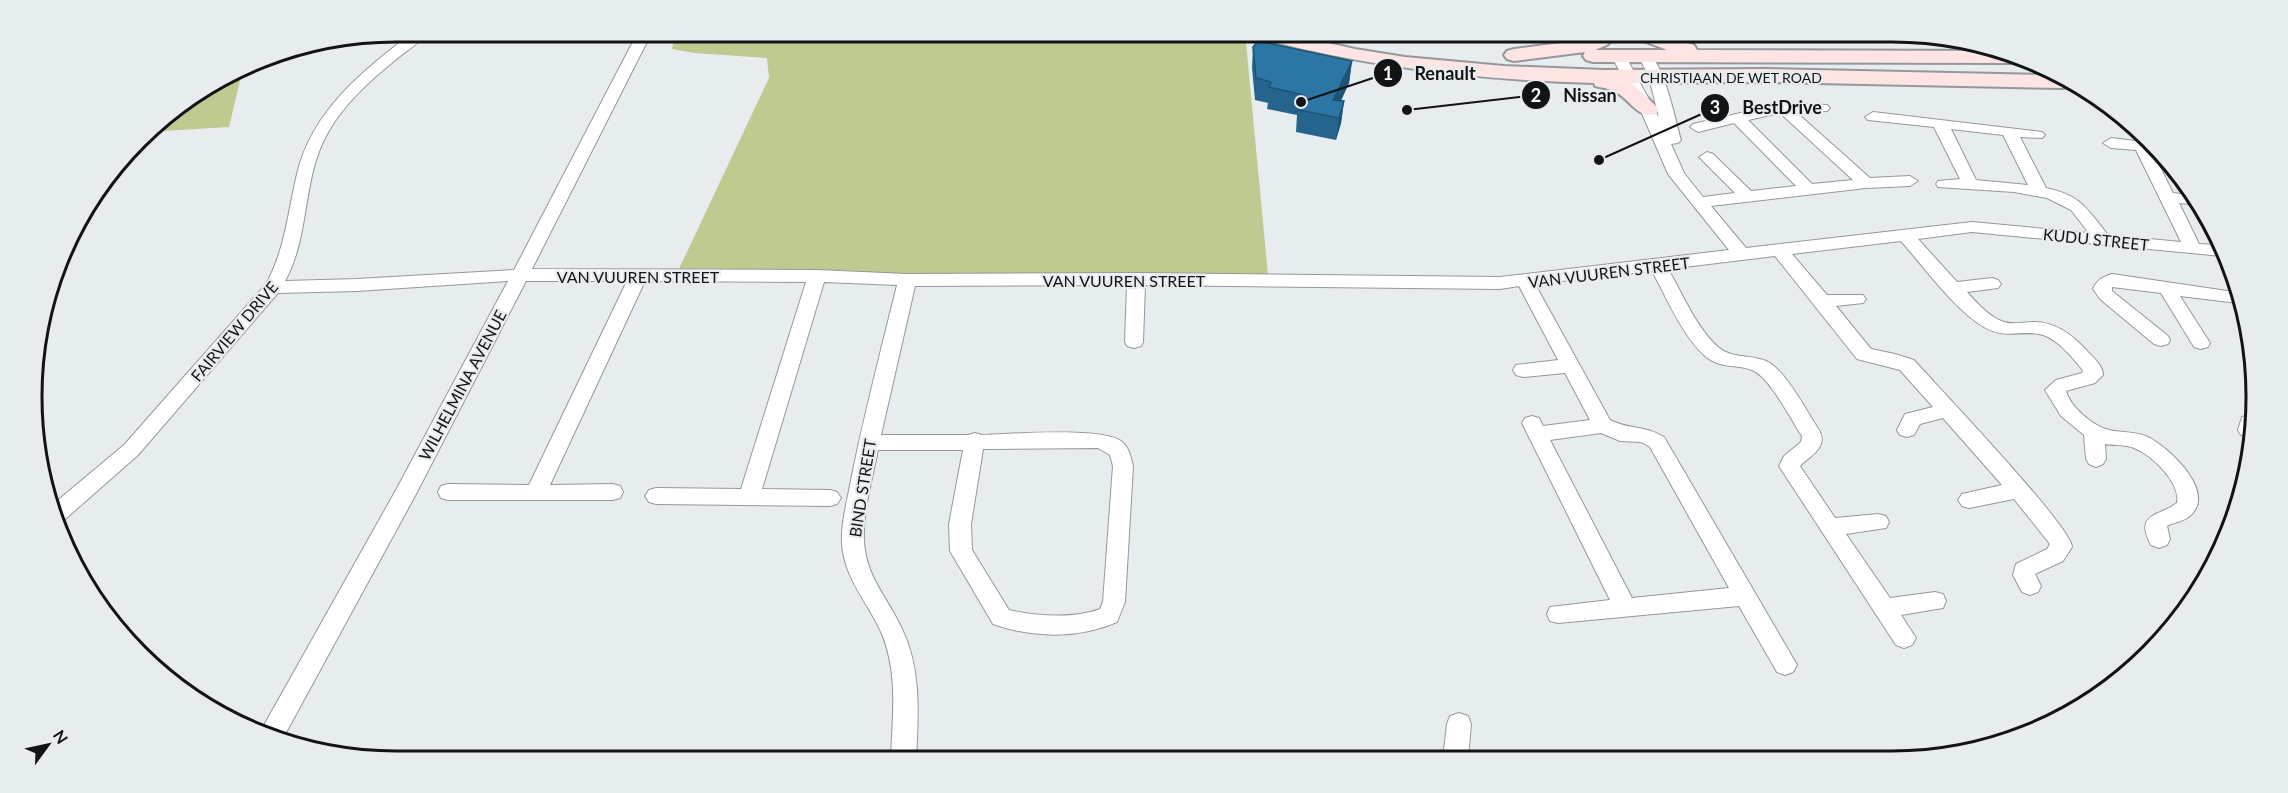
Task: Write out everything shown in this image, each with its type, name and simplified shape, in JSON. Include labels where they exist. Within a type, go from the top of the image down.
[{"type":"main road","name":"CHRISTIAAN DE WET ROAD","points":[[1296,42],[1387,60],[1506,74],[1632,77],[1720,75],[2054,82]]},
{"type":"main road","name":"CHRISTIAAN DE WET ROAD","points":[[1345,42],[1514,55],[1992,57]]},
{"type":"main road","points":[[1514,55],[1586,46],[1597,42]]},
{"type":"main road","points":[[1663,42],[1673,46],[1731,55]]},
{"type":"main road","points":[[1569,76],[1603,81],[1625,88],[1655,107],[1670,91],[1720,75]]},
{"type":"street","name":"FAIRVIEW DRIVE","points":[[61,511],[131,450],[273,287],[281,275],[292,238],[304,179],[318,136],[328,119],[367,76],[409,42]]},
{"type":"street","name":"WILHELMINA AVENUE","points":[[275,729],[405,494],[640,42]]},
{"type":"street","points":[[1619,57],[1655,107]]},
{"type":"street","points":[[1646,57],[1656,77],[1655,107],[1668,161],[1742,255]]},
{"type":"street","points":[[1783,108],[1866,183]]},
{"type":"street","points":[[1698,127],[1783,108],[1822,108]]},
{"type":"street","points":[[1873,117],[2037,135]]},
{"type":"street","points":[[1737,118],[1809,190]]},
{"type":"street","points":[[1940,123],[1970,184]]},
{"type":"street","points":[[2009,132],[2040,192]]},
{"type":"street","points":[[2111,143],[2143,147]]},
{"type":"street","points":[[2147,151],[2193,249]]},
{"type":"street","points":[[1707,157],[1748,197]]},
{"type":"street","points":[[1700,202],[1866,183],[1910,181]]},
{"type":"street","points":[[1944,184],[1970,184],[2040,192],[2064,198],[2076,206],[2102,239]]},
{"type":"street","points":[[2169,197],[2186,199]]},
{"type":"street","name":"VAN VUUREN STREET","points":[[273,287],[520,275],[817,276],[908,280],[1525,282],[1972,228]]},
{"type":"street","name":"KUDU STREET","points":[[1972,228],[2214,251]]},
{"type":"street","points":[[1905,235],[1953,288],[1992,324],[2014,330],[2034,328],[2051,330],[2087,362],[2093,370],[2093,375],[2088,379],[2064,384],[2055,390],[2056,396],[2094,432],[2112,438],[2137,440],[2163,457],[2177,473],[2189,498],[2188,505],[2183,511],[2157,522],[2156,529],[2159,539]]},
{"type":"street","points":[[1779,250],[1864,354],[1875,358],[1895,360],[1907,365],[2019,490],[2061,542],[2061,547],[2055,556],[2024,570],[2024,575],[2030,585]]},
{"type":"street","points":[[1658,266],[1705,346],[1721,359],[1761,365],[1770,373],[1812,435],[1813,442],[1809,449],[1795,456],[1789,466],[1904,638]]},
{"type":"street","points":[[536,493],[627,296],[639,276]]},
{"type":"street","points":[[749,497],[817,276]]},
{"type":"street","points":[[1134,342],[1136,279]]},
{"type":"street","name":"BIND STREET","points":[[904,751],[908,696],[903,661],[892,630],[868,591],[854,555],[852,533],[868,443],[908,280]]},
{"type":"street","points":[[2161,340],[2106,295],[2102,286],[2112,280],[2232,297]]},
{"type":"street","points":[[1525,282],[1603,425]]},
{"type":"street","points":[[1953,288],[1992,284]]},
{"type":"street","points":[[2166,287],[2201,343]]},
{"type":"street","points":[[1822,301],[1857,298]]},
{"type":"street","points":[[1523,370],[1570,366]]},
{"type":"street","points":[[1907,430],[1912,419],[1947,410]]},
{"type":"street","points":[[1625,607],[1535,428],[1603,425],[1620,434],[1645,435],[1657,442],[1785,665]]},
{"type":"street","points":[[2094,432],[2096,459]]},
{"type":"street","points":[[868,443],[975,440],[1098,441],[1112,445],[1119,451],[1123,466],[1114,602],[1109,615],[1089,622],[1010,622],[1001,617],[961,551],[960,524],[975,440]]},
{"type":"street","points":[[1969,500],[2019,490]]},
{"type":"street","points":[[448,492],[613,492]]},
{"type":"street","points":[[656,496],[830,498]]},
{"type":"street","points":[[1828,527],[1878,522]]},
{"type":"street","points":[[1558,614],[1745,596]]},
{"type":"street","points":[[1885,608],[1935,600]]},
{"type":"street","points":[[1456,751],[1459,724]]},
{"type":"green space","points":[[674,42],[1246,43],[1268,275],[907,280],[679,269],[769,78],[767,58],[694,53],[672,49]]},
{"type":"green space","points":[[240,79],[229,127],[162,131],[219,89]]},
{"type":"building","points":[[1257,42],[1263,42],[1352,61],[1333,100],[1344,101],[1339,118],[1298,110],[1304,95],[1269,87],[1271,82],[1256,78],[1253,47]]},
{"type":"place","name":"Renault","points":[[1301,102]]},
{"type":"place","name":"Nissan","points":[[1407,110]]},
{"type":"place","name":"BestDrive","points":[[1599,160]]}]
